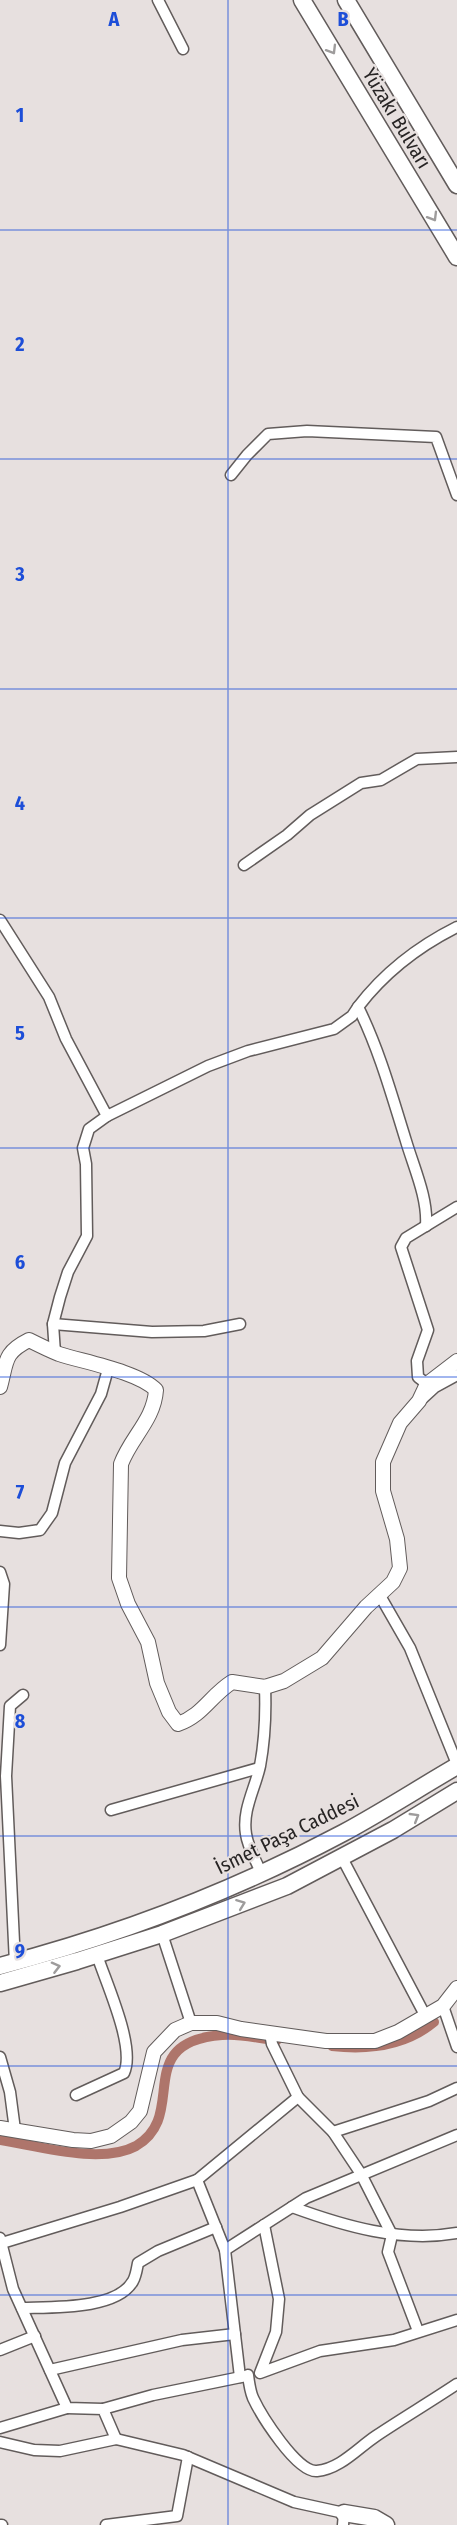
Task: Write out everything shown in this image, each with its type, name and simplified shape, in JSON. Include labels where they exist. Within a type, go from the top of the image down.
[{"type":"main road","name":"Yüzakı Bulvarı","points":[[302,0],[457,257]]},
{"type":"main road","name":"Yüzakı Bulvarı","points":[[346,0],[454,174]]},
{"type":"main road","name":"İsmet Paşa Caddesi","points":[[7,1965],[129,1929],[261,1873],[344,1833],[457,1765]]},
{"type":"main road","points":[[0,1983],[162,1934],[286,1886],[393,1830],[457,1791]]},
{"type":"main road","points":[[344,2519],[374,2518],[384,2524]]},
{"type":"street","points":[[158,0],[183,49]]},
{"type":"street","points":[[231,475],[268,434],[307,431],[436,436],[457,495]]},
{"type":"street","points":[[244,865],[287,835],[310,815],[361,783],[381,780],[417,759],[457,757]]},
{"type":"street","points":[[0,920],[49,997],[66,1039],[107,1116]]},
{"type":"street","points":[[55,1353],[53,1324],[68,1272],[87,1236],[86,1164],[83,1148],[89,1129],[107,1116],[208,1066],[257,1048],[334,1029],[352,1016],[377,982],[434,938],[457,927]]},
{"type":"street","points":[[358,1007],[368,1027],[406,1142],[427,1213],[426,1226]]},
{"type":"street","points":[[427,1384],[418,1377],[417,1361],[428,1330],[401,1247],[406,1238],[457,1207]]},
{"type":"street","points":[[53,1324],[152,1332],[204,1331],[240,1324]]},
{"type":"street","points":[[0,1387],[5,1362],[13,1348],[29,1340],[55,1353],[148,1382],[156,1390],[155,1406],[126,1451],[121,1464],[119,1578],[128,1604],[148,1642],[157,1683],[169,1712],[178,1724],[194,1718],[219,1690],[232,1682],[265,1687],[284,1681],[322,1658],[366,1607],[393,1582],[400,1569],[397,1539],[383,1491],[383,1462],[400,1423],[435,1387],[457,1375]]},
{"type":"street","points":[[419,1401],[427,1384],[457,1361]]},
{"type":"street","points":[[0,1531],[19,1533],[40,1530],[52,1513],[65,1463],[101,1394],[108,1369]]},
{"type":"street","points":[[0,1572],[4,1584],[0,1645]]},
{"type":"street","points":[[379,1594],[410,1648],[457,1765]]},
{"type":"street","points":[[261,1873],[248,1843],[245,1822],[249,1799],[259,1768],[266,1724],[265,1687]]},
{"type":"street","points":[[7,1965],[6,1776],[10,1706],[23,1695]]},
{"type":"street","points":[[111,1810],[259,1768]]},
{"type":"street","points":[[341,1856],[426,2016]]},
{"type":"street","points":[[162,1934],[191,2023]]},
{"type":"street","points":[[76,2095],[124,2073],[128,2064],[127,2046],[97,1955]]},
{"type":"street","points":[[0,2128],[91,2141],[111,2136],[131,2122],[140,2111],[154,2052],[175,2030],[191,2023],[217,2023],[271,2038],[375,2041],[399,2032],[443,2006],[457,1988]]},
{"type":"street","points":[[443,2006],[457,2048]]},
{"type":"street","points":[[271,2038],[298,2097],[333,2132],[361,2174],[392,2235],[388,2252],[418,2331]]},
{"type":"street","points":[[0,2057],[10,2092],[15,2130]]},
{"type":"street","points":[[333,2132],[429,2101],[457,2088]]},
{"type":"street","points":[[68,2408],[4,2272],[1,2240],[120,2207],[197,2180],[298,2097]]},
{"type":"street","points":[[225,2250],[306,2198],[457,2135]]},
{"type":"street","points":[[197,2180],[225,2250],[235,2334],[244,2376],[254,2400],[277,2436],[305,2468],[316,2471],[347,2458],[374,2437],[457,2384]]},
{"type":"street","points":[[292,2207],[336,2223],[392,2235],[457,2234]]},
{"type":"street","points":[[260,2373],[276,2332],[279,2299],[264,2225]]},
{"type":"street","points":[[22,2308],[80,2305],[119,2295],[133,2281],[138,2263],[158,2251],[216,2227]]},
{"type":"street","points":[[0,2427],[68,2408],[103,2409],[153,2395],[260,2373],[320,2350],[394,2340],[457,2320]]},
{"type":"street","points":[[50,2370],[182,2340],[235,2334]]},
{"type":"street","points":[[0,2350],[35,2336]]},
{"type":"street","points":[[103,2409],[116,2439]]},
{"type":"street","points":[[0,2442],[34,2450],[60,2451],[116,2439],[188,2457],[294,2502],[344,2519]]},
{"type":"street","points":[[106,2525],[177,2516],[188,2457]]},
{"type":"waterway","points":[[332,2046],[359,2047],[398,2041],[423,2030],[434,2022]]},
{"type":"waterway","points":[[0,2140],[51,2150],[88,2154],[105,2154],[136,2146],[151,2133],[159,2117],[169,2065],[177,2051],[194,2041],[222,2035],[277,2040]]}]
